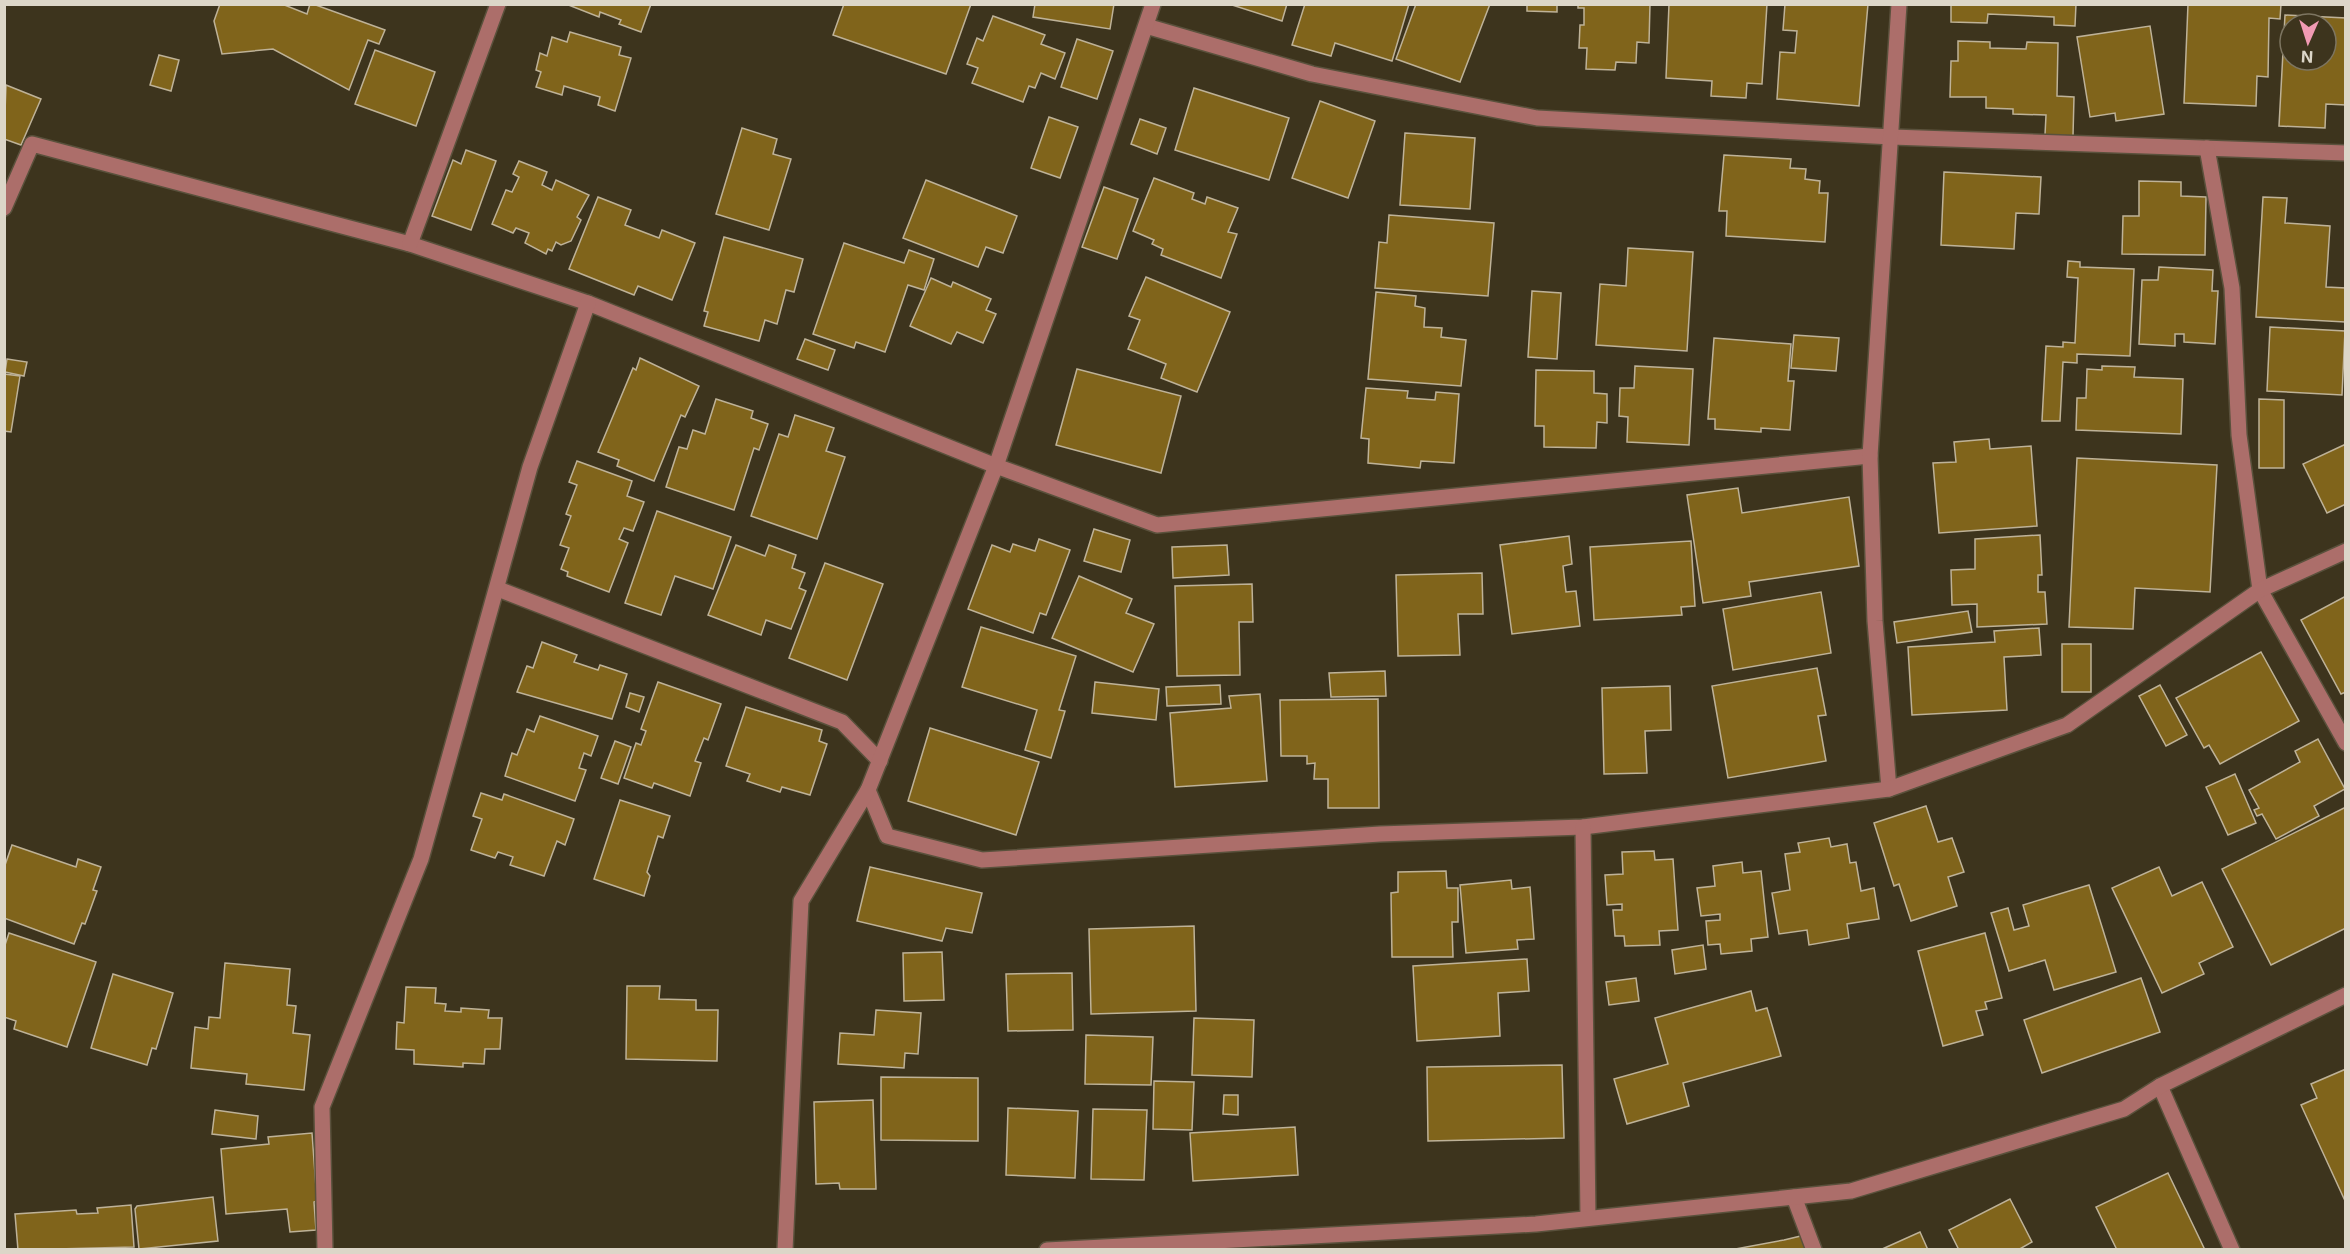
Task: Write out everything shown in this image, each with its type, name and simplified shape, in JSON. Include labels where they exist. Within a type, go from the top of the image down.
[{"type":"street","points":[[410,244],[498,4]]},
{"type":"street","points":[[785,1250],[801,902],[868,790],[996,466],[1153,4]]},
{"type":"street","points":[[1889,789],[1875,621],[1870,456],[1899,4]]},
{"type":"street","points":[[1146,26],[1312,74],[1537,118],[1892,137],[2346,153]]},
{"type":"street","points":[[4,208],[32,144],[410,244],[588,303],[996,466],[1157,525],[1870,456]]},
{"type":"street","points":[[2207,148],[2232,288],[2239,435],[2260,590],[2346,743]]},
{"type":"street","points":[[325,1250],[322,1107],[421,859],[498,590],[530,467],[588,303]]},
{"type":"street","points":[[868,790],[887,836],[982,860],[1380,834],[1583,827],[1889,789],[2067,725],[2260,590],[2346,551]]},
{"type":"street","points":[[498,590],[842,722],[880,760]]},
{"type":"street","points":[[1583,827],[1588,1218]]},
{"type":"street","points":[[1047,1250],[1287,1243],[1536,1224],[1851,1191],[2124,1109],[2160,1086],[2346,995]]},
{"type":"street","points":[[2160,1086],[2232,1250]]},
{"type":"street","points":[[1794,1197],[1814,1250]]},
{"type":"building","points":[[220,4],[282,4],[307,14],[310,4],[313,4],[385,30],[379,44],[368,40],[349,90],[273,49],[222,54],[214,21]]},
{"type":"building","points":[[566,4],[651,4],[641,32],[619,24],[621,20],[600,12],[599,17]]},
{"type":"building","points":[[844,4],[971,4],[946,74],[833,35]]},
{"type":"building","points":[[1035,4],[1114,4],[1110,29],[1033,17]]},
{"type":"building","points":[[1229,4],[1287,4],[1282,21]]},
{"type":"building","points":[[1305,4],[1409,4],[1392,61],[1335,43],[1331,56],[1292,45]]},
{"type":"building","points":[[1416,4],[1490,4],[1460,82],[1396,59]]},
{"type":"building","points":[[1527,4],[1557,4],[1557,12],[1527,11]]},
{"type":"building","points":[[1578,4],[1650,4],[1649,43],[1637,42],[1636,63],[1616,62],[1615,70],[1586,69],[1587,48],[1579,48],[1580,25],[1584,25],[1584,8],[1578,8]]},
{"type":"building","points":[[1669,4],[1767,4],[1762,84],[1747,83],[1746,98],[1711,96],[1712,81],[1666,78]]},
{"type":"building","points":[[1785,4],[1868,4],[1859,106],[1777,99],[1780,52],[1795,53],[1797,31],[1783,30]]},
{"type":"building","points":[[1951,4],[2076,4],[2075,26],[2054,25],[2054,17],[1988,14],[1987,23],[1951,22]]},
{"type":"building","points":[[2188,4],[2281,4],[2278,19],[2269,18],[2268,77],[2257,76],[2256,106],[2184,103]]},
{"type":"building","points":[[993,16],[1045,35],[1041,44],[1065,53],[1055,79],[1041,73],[1035,88],[1029,86],[1023,102],[972,83],[978,68],[967,64],[977,38],[983,41]]},
{"type":"building","points":[[2338,18],[2346,18],[2346,105],[2326,104],[2325,128],[2279,126],[2282,72],[2338,72]]},
{"type":"building","points":[[2150,26],[2164,114],[2116,121],[2115,113],[2090,117],[2077,37]]},
{"type":"building","points":[[570,32],[621,47],[619,55],[631,58],[615,111],[598,105],[600,97],[564,86],[562,95],[536,87],[541,72],[536,70],[540,53],[547,56],[552,37],[567,42]]},
{"type":"building","points":[[1077,39],[1113,51],[1097,99],[1061,87]]},
{"type":"building","points":[[1958,41],[1990,42],[1990,48],[2026,49],[2027,42],[2058,43],[2057,96],[2074,97],[2073,136],[2045,135],[2046,115],[2013,114],[2013,109],[1986,108],[1986,97],[1950,97],[1951,61],[1958,61]]},
{"type":"building","points":[[375,50],[435,72],[416,126],[355,104]]},
{"type":"building","points":[[159,55],[179,60],[171,91],[150,85]]},
{"type":"building","points":[[6,85],[41,99],[21,145],[4,139]]},
{"type":"building","points":[[1194,88],[1289,118],[1269,180],[1175,150]]},
{"type":"building","points":[[1320,101],[1375,121],[1348,198],[1292,178]]},
{"type":"building","points":[[1049,117],[1078,127],[1060,178],[1031,168]]},
{"type":"building","points":[[1140,119],[1166,128],[1157,154],[1131,144]]},
{"type":"building","points":[[742,128],[777,139],[773,154],[791,159],[769,230],[716,214]]},
{"type":"building","points":[[1405,133],[1475,138],[1470,209],[1400,205]]},
{"type":"building","points":[[466,150],[496,161],[471,230],[432,216],[453,160],[461,164]]},
{"type":"building","points":[[1724,155],[1791,159],[1790,168],[1806,169],[1805,179],[1820,181],[1819,193],[1828,193],[1825,242],[1726,236],[1727,211],[1719,211]]},
{"type":"building","points":[[519,161],[547,172],[542,185],[552,190],[556,180],[589,195],[577,217],[581,220],[571,241],[561,245],[556,242],[552,251],[548,249],[546,254],[525,243],[529,233],[516,228],[513,233],[492,224],[506,190],[512,192],[519,177],[513,174]]},
{"type":"building","points":[[1944,172],[2041,177],[2039,214],[2016,213],[2014,249],[1941,245]]},
{"type":"building","points":[[1154,178],[1194,193],[1192,199],[1205,204],[1207,197],[1238,208],[1228,232],[1237,234],[1221,278],[1161,255],[1163,249],[1152,244],[1154,240],[1133,231]]},
{"type":"building","points":[[926,180],[1017,216],[1003,253],[986,247],[978,267],[903,238]]},
{"type":"building","points":[[2139,181],[2181,182],[2181,196],[2206,197],[2205,255],[2122,254],[2123,216],[2139,216]]},
{"type":"building","points":[[1104,187],[1138,199],[1117,259],[1082,247]]},
{"type":"building","points":[[598,197],[631,210],[625,225],[659,238],[662,230],[695,243],[672,300],[638,286],[634,295],[569,269]]},
{"type":"building","points":[[2263,197],[2287,198],[2285,223],[2330,226],[2326,287],[2346,288],[2345,322],[2256,317]]},
{"type":"building","points":[[1389,215],[1494,223],[1488,296],[1375,288],[1379,242],[1387,243]]},
{"type":"building","points":[[724,237],[803,259],[794,292],[786,290],[777,324],[765,320],[759,341],[704,326],[708,312],[704,311]]},
{"type":"building","points":[[844,243],[904,263],[909,250],[934,259],[924,290],[908,285],[885,352],[856,342],[854,348],[813,334]]},
{"type":"building","points":[[1628,248],[1693,252],[1687,351],[1596,345],[1600,284],[1626,286]]},
{"type":"building","points":[[2068,261],[2080,262],[2080,267],[2134,269],[2130,356],[2077,354],[2077,363],[2063,362],[2060,421],[2042,421],[2046,346],[2063,347],[2063,342],[2075,343],[2078,278],[2067,277]]},
{"type":"building","points":[[2159,267],[2213,270],[2212,291],[2218,291],[2215,344],[2184,342],[2184,334],[2175,334],[2175,346],[2139,344],[2142,280],[2158,280]]},
{"type":"building","points":[[1146,277],[1230,312],[1197,392],[1161,378],[1166,364],[1128,349],[1140,320],[1129,316]]},
{"type":"building","points":[[931,278],[951,287],[953,282],[991,299],[986,310],[996,314],[983,343],[957,332],[951,344],[910,326]]},
{"type":"building","points":[[1532,291],[1561,293],[1557,359],[1528,357]]},
{"type":"building","points":[[1376,292],[1416,296],[1415,306],[1425,308],[1424,327],[1442,328],[1441,337],[1466,340],[1461,386],[1368,379]]},
{"type":"building","points":[[2270,327],[2345,331],[2342,395],[2267,391]]},
{"type":"building","points":[[1794,335],[1839,338],[1836,371],[1791,368]]},
{"type":"building","points":[[1714,338],[1791,344],[1788,381],[1794,381],[1790,430],[1761,428],[1761,432],[1715,429],[1715,419],[1708,419]]},
{"type":"building","points":[[805,339],[835,350],[828,370],[797,359]]},
{"type":"building","points":[[640,358],[699,386],[685,417],[681,415],[654,481],[617,466],[619,460],[598,452],[633,368],[636,370]]},
{"type":"building","points":[[7,359],[27,362],[24,376],[5,372]]},
{"type":"building","points":[[1635,366],[1693,369],[1689,445],[1627,442],[1628,417],[1619,416],[1620,388],[1634,388]]},
{"type":"building","points":[[2102,366],[2135,367],[2134,377],[2183,379],[2181,434],[2076,430],[2077,398],[2086,398],[2087,369],[2102,370]]},
{"type":"building","points":[[1077,369],[1181,396],[1161,473],[1056,445]]},
{"type":"building","points":[[1536,370],[1594,371],[1594,393],[1607,394],[1607,423],[1597,422],[1596,448],[1544,447],[1544,426],[1535,426]]},
{"type":"building","points":[[4,374],[20,376],[11,432],[4,431]]},
{"type":"building","points":[[1366,388],[1408,391],[1407,398],[1435,400],[1436,392],[1459,394],[1454,463],[1421,461],[1420,468],[1368,463],[1369,439],[1361,438]]},
{"type":"building","points":[[716,399],[753,411],[751,418],[768,424],[759,450],[754,448],[734,510],[666,487],[679,447],[687,449],[693,430],[705,434]]},
{"type":"building","points":[[2259,399],[2284,400],[2284,468],[2259,468]]},
{"type":"building","points":[[795,415],[834,428],[826,451],[845,457],[817,539],[751,516],[779,434],[788,437]]},
{"type":"building","points":[[1989,439],[1990,449],[2031,446],[2037,526],[1939,533],[1933,463],[1956,462],[1954,442]]},
{"type":"building","points":[[2346,444],[2346,504],[2327,513],[2303,464]]},
{"type":"building","points":[[2077,458],[2217,465],[2210,592],[2135,588],[2133,629],[2069,627]]},
{"type":"building","points":[[577,461],[632,481],[627,496],[644,502],[633,531],[624,528],[619,539],[628,543],[609,592],[567,576],[568,572],[561,569],[569,548],[560,545],[571,516],[566,514],[577,485],[569,482]]},
{"type":"building","points":[[1738,488],[1742,513],[1849,497],[1859,566],[1749,582],[1751,596],[1703,603],[1687,495]]},
{"type":"building","points":[[657,511],[731,537],[713,589],[675,576],[661,615],[625,603]]},
{"type":"building","points":[[1094,529],[1130,540],[1121,572],[1084,561]]},
{"type":"building","points":[[2040,535],[2042,575],[2038,575],[2038,592],[2045,592],[2047,624],[1977,627],[1977,604],[1952,605],[1951,570],[1975,569],[1975,539]]},
{"type":"building","points":[[1569,536],[1572,564],[1563,566],[1566,592],[1576,591],[1580,626],[1512,634],[1500,545]]},
{"type":"building","points":[[1039,539],[1070,550],[1046,615],[1040,613],[1033,633],[968,609],[992,545],[1010,552],[1013,544],[1035,551]]},
{"type":"building","points":[[1691,541],[1695,606],[1681,607],[1682,615],[1594,620],[1590,547]]},
{"type":"building","points":[[736,545],[765,556],[769,545],[796,555],[792,568],[805,573],[799,588],[806,591],[791,629],[766,620],[761,635],[708,615]]},
{"type":"building","points":[[1227,545],[1229,575],[1173,578],[1172,547]]},
{"type":"building","points":[[825,563],[883,584],[847,680],[789,658]]},
{"type":"building","points":[[1482,573],[1483,614],[1458,614],[1460,655],[1398,656],[1396,575]]},
{"type":"building","points":[[1079,576],[1132,599],[1126,613],[1154,624],[1133,672],[1052,638]]},
{"type":"building","points":[[1252,584],[1253,622],[1239,622],[1240,675],[1177,676],[1175,586]]},
{"type":"building","points":[[1821,592],[1831,653],[1733,670],[1723,609]]},
{"type":"building","points":[[2346,596],[2346,692],[2341,694],[2301,620]]},
{"type":"building","points":[[1968,611],[1972,632],[1897,643],[1894,622]]},
{"type":"building","points":[[981,627],[1076,656],[1059,710],[1065,711],[1051,758],[1025,750],[1037,710],[962,687]]},
{"type":"building","points":[[2039,628],[2041,655],[2004,657],[2007,710],[1912,715],[1908,647],[1995,642],[1994,631]]},
{"type":"building","points":[[542,642],[577,655],[574,662],[598,670],[600,665],[627,674],[612,719],[517,692],[527,666],[533,668]]},
{"type":"building","points":[[2062,644],[2091,644],[2091,692],[2062,692]]},
{"type":"building","points":[[2261,652],[2299,721],[2220,764],[2209,745],[2204,748],[2176,698]]},
{"type":"building","points":[[1817,668],[1826,715],[1818,716],[1826,761],[1728,778],[1712,686]]},
{"type":"building","points":[[1385,671],[1386,696],[1331,697],[1329,673]]},
{"type":"building","points":[[658,682],[721,704],[708,740],[704,738],[695,761],[701,763],[690,796],[654,783],[652,788],[624,778],[636,743],[641,745],[646,731],[641,729]]},
{"type":"building","points":[[1095,682],[1159,689],[1156,720],[1092,713]]},
{"type":"building","points":[[1220,685],[1221,704],[1167,706],[1166,687]]},
{"type":"building","points":[[2160,685],[2187,735],[2166,746],[2139,696]]},
{"type":"building","points":[[1670,686],[1671,730],[1645,731],[1647,773],[1604,774],[1602,688]]},
{"type":"building","points":[[630,693],[644,697],[639,712],[626,707]]},
{"type":"building","points":[[1260,694],[1267,781],[1175,787],[1170,713],[1231,708],[1229,696]]},
{"type":"building","points":[[1378,699],[1379,808],[1328,808],[1328,779],[1314,779],[1315,763],[1307,764],[1307,756],[1281,756],[1280,700]]},
{"type":"building","points":[[746,707],[822,730],[819,741],[827,744],[810,795],[782,787],[780,792],[747,781],[750,774],[726,766]]},
{"type":"building","points":[[540,716],[598,736],[591,756],[584,753],[579,768],[586,770],[575,801],[505,776],[512,753],[517,755],[527,729],[534,732]]},
{"type":"building","points":[[930,728],[1039,762],[1016,835],[908,801]]},
{"type":"building","points":[[2318,739],[2345,789],[2314,806],[2319,816],[2276,839],[2262,814],[2257,816],[2254,810],[2259,808],[2249,790],[2300,762],[2295,751]]},
{"type":"building","points":[[615,741],[631,747],[618,784],[601,778]]},
{"type":"building","points":[[2235,774],[2256,823],[2228,835],[2206,787]]},
{"type":"building","points":[[481,793],[502,800],[504,794],[574,819],[565,845],[557,841],[544,876],[510,865],[513,857],[498,852],[495,858],[471,850],[482,819],[473,816]]},
{"type":"building","points":[[620,800],[670,816],[663,838],[658,836],[647,872],[650,876],[644,896],[594,879]]},
{"type":"building","points":[[1926,806],[1938,842],[1952,838],[1964,872],[1948,877],[1957,906],[1911,921],[1899,884],[1894,886],[1874,823]]},
{"type":"building","points":[[2346,807],[2346,928],[2271,965],[2222,869]]},
{"type":"building","points":[[1829,838],[1831,847],[1847,844],[1850,863],[1856,862],[1861,891],[1874,888],[1879,919],[1847,924],[1849,938],[1809,945],[1807,930],[1779,934],[1772,893],[1790,890],[1785,854],[1800,852],[1798,843]]},
{"type":"building","points":[[12,845],[76,867],[78,859],[101,867],[93,890],[97,891],[85,924],[82,923],[74,944],[4,918],[4,868]]},
{"type":"building","points":[[1654,851],[1655,860],[1673,859],[1678,930],[1659,931],[1660,945],[1625,946],[1624,936],[1615,936],[1613,910],[1622,910],[1622,904],[1607,905],[1605,875],[1623,874],[1622,852]]},
{"type":"building","points":[[1742,862],[1743,873],[1761,871],[1768,937],[1751,939],[1752,951],[1721,954],[1720,944],[1708,945],[1706,921],[1720,920],[1720,914],[1701,916],[1697,888],[1715,886],[1713,866]]},
{"type":"building","points":[[870,867],[982,893],[972,933],[946,928],[942,941],[857,921]]},
{"type":"building","points":[[2159,867],[2172,896],[2202,882],[2233,947],[2199,963],[2204,974],[2162,993],[2112,888]]},
{"type":"building","points":[[1446,871],[1447,888],[1458,888],[1458,922],[1452,922],[1453,957],[1392,957],[1391,893],[1398,892],[1398,872]]},
{"type":"building","points":[[1511,880],[1512,889],[1530,887],[1534,939],[1517,940],[1518,949],[1466,953],[1460,885]]},
{"type":"building","points":[[2089,885],[2116,972],[2054,990],[2045,960],[2009,971],[1991,913],[2008,908],[2014,930],[2029,926],[2023,905]]},
{"type":"building","points":[[1194,926],[1196,1011],[1091,1014],[1089,929]]},
{"type":"building","points":[[9,933],[96,962],[67,1047],[14,1029],[16,1021],[4,1017],[4,948]]},
{"type":"building","points":[[1985,933],[2002,998],[1985,1002],[1987,1009],[1976,1011],[1983,1035],[1943,1046],[1918,951]]},
{"type":"building","points":[[1703,945],[1706,969],[1675,974],[1672,950]]},
{"type":"building","points":[[942,952],[944,1000],[904,1001],[903,953]]},
{"type":"building","points":[[1527,959],[1529,991],[1498,993],[1500,1036],[1417,1041],[1413,966]]},
{"type":"building","points":[[225,963],[290,969],[287,1005],[296,1006],[293,1033],[310,1035],[304,1090],[246,1084],[247,1074],[191,1068],[195,1027],[208,1029],[209,1017],[220,1018]]},
{"type":"building","points":[[1072,973],[1073,1030],[1008,1031],[1006,974]]},
{"type":"building","points":[[113,974],[173,993],[156,1049],[152,1048],[147,1065],[91,1048]]},
{"type":"building","points":[[1636,978],[1639,1001],[1609,1005],[1606,982]]},
{"type":"building","points":[[2141,978],[2160,1032],[2042,1073],[2024,1020]]},
{"type":"building","points":[[627,986],[660,986],[659,999],[696,1000],[696,1010],[718,1010],[717,1061],[626,1059]]},
{"type":"building","points":[[406,987],[436,988],[435,1003],[446,1004],[445,1011],[461,1012],[461,1008],[489,1010],[488,1018],[502,1018],[500,1049],[485,1049],[484,1064],[463,1063],[463,1067],[414,1064],[414,1050],[396,1049],[397,1022],[404,1023]]},
{"type":"building","points":[[1751,991],[1756,1011],[1767,1008],[1781,1056],[1683,1083],[1689,1106],[1627,1124],[1614,1079],[1668,1064],[1655,1018]]},
{"type":"building","points":[[876,1010],[921,1013],[918,1054],[905,1053],[904,1068],[838,1064],[840,1033],[874,1035]]},
{"type":"building","points":[[1194,1018],[1254,1020],[1252,1077],[1192,1075]]},
{"type":"building","points":[[1086,1035],[1153,1037],[1151,1085],[1085,1084]]},
{"type":"building","points":[[1562,1065],[1564,1138],[1428,1141],[1427,1067]]},
{"type":"building","points":[[2346,1069],[2346,1203],[2301,1105],[2317,1098],[2311,1084]]},
{"type":"building","points":[[881,1077],[978,1078],[978,1141],[881,1140]]},
{"type":"building","points":[[1154,1081],[1194,1082],[1192,1130],[1153,1129]]},
{"type":"building","points":[[1224,1095],[1238,1095],[1238,1115],[1223,1114]]},
{"type":"building","points":[[873,1100],[876,1189],[840,1189],[839,1183],[816,1184],[814,1102]]},
{"type":"building","points":[[1008,1108],[1078,1111],[1075,1178],[1006,1175]]},
{"type":"building","points":[[1093,1109],[1147,1110],[1144,1180],[1091,1179]]},
{"type":"building","points":[[215,1110],[258,1116],[256,1139],[212,1134]]},
{"type":"building","points":[[1295,1127],[1298,1175],[1193,1181],[1190,1133]]},
{"type":"building","points":[[312,1133],[317,1201],[314,1202],[316,1230],[290,1232],[287,1209],[226,1214],[221,1149],[269,1144],[268,1137]]},
{"type":"building","points":[[2168,1173],[2205,1250],[2117,1250],[2096,1207]]},
{"type":"building","points":[[213,1197],[218,1241],[139,1249],[135,1209],[137,1206]]},
{"type":"building","points":[[2010,1199],[2032,1242],[2018,1250],[1959,1250],[1949,1230]]},
{"type":"building","points":[[131,1205],[134,1247],[18,1250],[15,1214],[76,1210],[77,1214],[98,1213],[97,1208]]},
{"type":"building","points":[[1920,1232],[1928,1250],[1880,1250]]},
{"type":"building","points":[[1805,1235],[1808,1250],[1730,1250],[1784,1240]]}]
